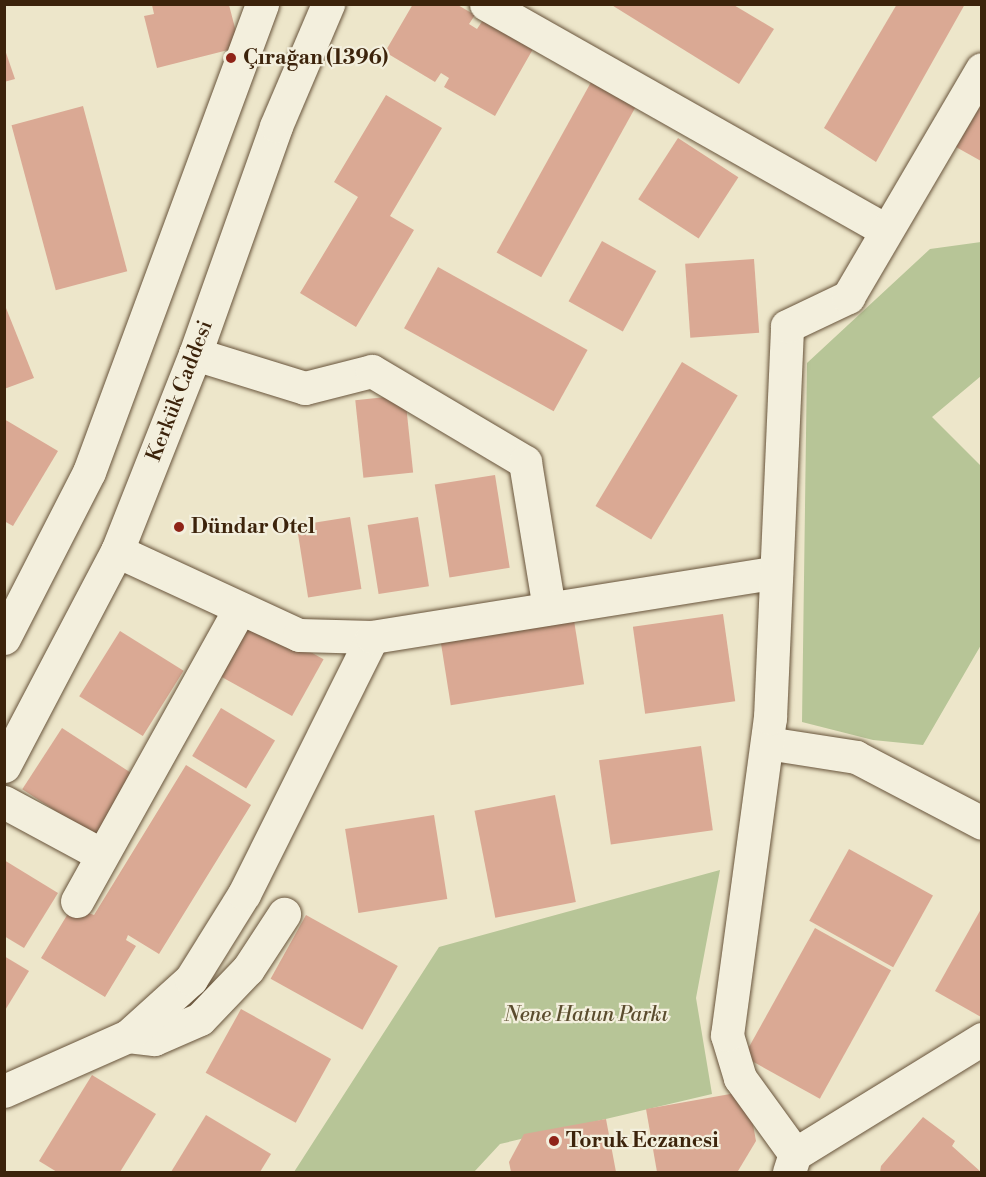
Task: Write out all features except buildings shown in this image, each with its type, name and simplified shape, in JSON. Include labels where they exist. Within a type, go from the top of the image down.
[{"type":"street","points":[[4,638],[88,472],[262,4]]},
{"type":"street","name":"Kerkük Caddesi","points":[[4,766],[117,551],[195,354],[276,126],[328,4]]},
{"type":"street","points":[[486,4],[885,230]]},
{"type":"street","points":[[981,69],[848,297],[787,326],[766,743],[727,1035],[740,1078],[792,1163],[981,1040]]},
{"type":"street","points":[[195,354],[305,388],[372,371],[525,462],[549,608]]},
{"type":"street","points":[[117,551],[299,635],[372,637],[776,572]]},
{"type":"street","points":[[77,901],[100,854],[240,608]]},
{"type":"street","points":[[4,1091],[128,1036],[191,979],[244,894],[372,637]]},
{"type":"street","points":[[766,743],[856,756],[981,823]]},
{"type":"street","points":[[4,802],[100,854]]},
{"type":"street","points":[[128,1036],[154,1039],[200,1019],[249,969],[284,914]]},
{"type":"green space","points":[[981,242],[981,376],[932,417],[981,466],[981,645],[923,745],[873,740],[802,722],[807,363],[930,249]]},
{"type":"green space","name":"Nene Hatun Parkı","points":[[720,870],[696,998],[712,1094],[500,1144],[474,1172],[294,1172],[439,947]]},
{"type":"place","name":"Çırağan (1396)","points":[[231,58]]},
{"type":"place","name":"Dündar Otel","points":[[179,527]]},
{"type":"place","name":"Toruk Eczanesi","points":[[554,1141]]}]
